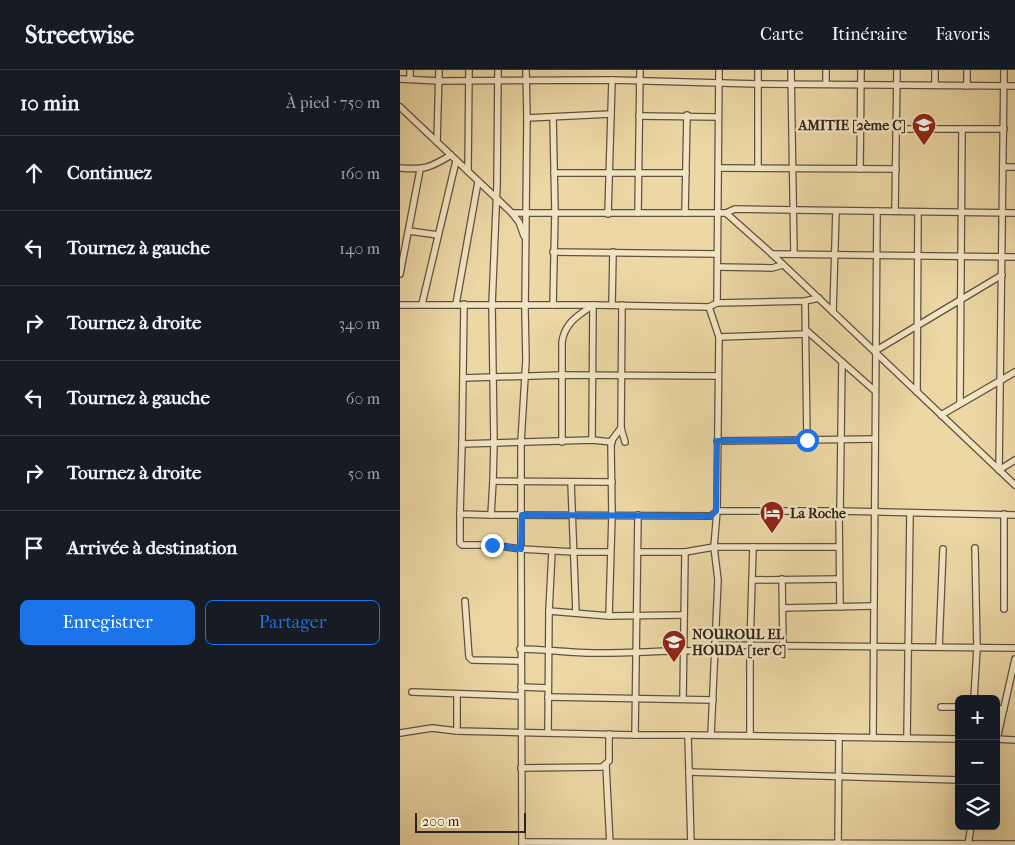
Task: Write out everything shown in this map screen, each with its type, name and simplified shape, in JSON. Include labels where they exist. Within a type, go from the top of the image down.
[{"type":"street","points":[[410,70],[410,79]]},
{"type":"street","points":[[437,142],[439,70]]},
{"type":"street","points":[[468,70],[468,171]]},
{"type":"street","points":[[491,515],[494,443],[492,305],[497,185],[498,70]]},
{"type":"street","points":[[526,70],[526,360],[521,481],[520,649],[522,844],[1015,844]]},
{"type":"street","points":[[638,213],[640,70]]},
{"type":"street","points":[[717,303],[719,70]]},
{"type":"street","points":[[758,70],[758,168]]},
{"type":"street","points":[[791,70],[794,254]]},
{"type":"street","points":[[826,70],[826,84]]},
{"type":"street","points":[[860,169],[861,70]]},
{"type":"street","points":[[895,211],[897,70]]},
{"type":"street","points":[[934,85],[935,70]]},
{"type":"street","points":[[967,70],[967,86]]},
{"type":"street","points":[[999,470],[1004,70]]},
{"type":"street","points":[[400,79],[439,81],[640,80],[758,84],[1015,86]]},
{"type":"street","points":[[608,214],[612,80]]},
{"type":"street","points":[[400,107],[512,213],[519,222],[526,242]]},
{"type":"street","points":[[527,118],[611,114]]},
{"type":"street","points":[[639,116],[687,115],[718,117]]},
{"type":"street","points":[[685,213],[687,115]]},
{"type":"street","points":[[553,117],[555,212],[553,305]]},
{"type":"street","points":[[896,129],[1004,129]]},
{"type":"street","points":[[960,403],[962,129]]},
{"type":"street","points":[[400,168],[420,170],[437,164],[450,155]]},
{"type":"street","points":[[422,304],[456,161]]},
{"type":"street","points":[[1003,167],[1015,168]]},
{"type":"street","points":[[718,168],[896,169]]},
{"type":"street","points":[[400,274],[403,241],[408,230],[420,170]]},
{"type":"street","points":[[554,173],[686,173]]},
{"type":"street","points":[[456,304],[478,182]]},
{"type":"street","points":[[512,213],[726,213],[735,209],[1015,213]]},
{"type":"street","points":[[833,312],[836,211]]},
{"type":"street","points":[[873,738],[877,211]]},
{"type":"street","points":[[917,392],[918,212]]},
{"type":"street","points":[[726,213],[784,265],[1015,485]]},
{"type":"street","points":[[408,230],[438,235]]},
{"type":"street","points":[[554,252],[717,254]]},
{"type":"street","points":[[612,305],[613,252]]},
{"type":"street","points":[[772,254],[1015,257]]},
{"type":"street","points":[[718,267],[772,268],[784,265]]},
{"type":"street","points":[[875,352],[1002,275]]},
{"type":"street","points":[[400,305],[525,304],[709,307],[717,303],[805,301],[819,298]]},
{"type":"street","points":[[805,301],[807,440]]},
{"type":"street","points":[[464,304],[460,543],[462,545],[492,545],[552,551],[610,552]]},
{"type":"street","points":[[592,440],[593,305]]},
{"type":"street","points":[[562,442],[562,342],[564,330],[572,320],[593,305]]},
{"type":"street","points":[[622,305],[621,428],[625,442]]},
{"type":"street","points":[[709,307],[719,337],[714,547],[718,580],[711,735]]},
{"type":"street","points":[[719,337],[806,332],[875,391]]},
{"type":"street","points":[[840,607],[842,362]]},
{"type":"street","points":[[941,415],[1015,372]]},
{"type":"street","points":[[463,378],[563,375],[718,376]]},
{"type":"street","points":[[610,616],[612,442],[621,428]]},
{"type":"street","points":[[717,441],[874,439]]},
{"type":"street","points":[[462,444],[592,440],[612,442]]},
{"type":"street","points":[[999,470],[1015,460]]},
{"type":"street","points":[[493,481],[612,482]]},
{"type":"street","points":[[571,482],[576,613]]},
{"type":"street","points":[[460,514],[711,516],[716,511],[1015,515]]},
{"type":"street","points":[[907,738],[910,513]]},
{"type":"street","points":[[1004,514],[1004,609]]},
{"type":"street","points":[[634,735],[638,515]]},
{"type":"street","points":[[638,552],[685,552],[714,547],[839,547]]},
{"type":"street","points":[[750,736],[753,547]]},
{"type":"street","points":[[974,695],[977,648],[975,548]]},
{"type":"street","points":[[939,648],[943,549]]},
{"type":"street","points":[[548,732],[549,611],[552,551]]},
{"type":"street","points":[[683,699],[685,552]]},
{"type":"street","points":[[782,579],[783,646]]},
{"type":"street","points":[[752,580],[839,579]]},
{"type":"street","points":[[465,601],[469,657],[472,660],[520,660]]},
{"type":"street","points":[[783,608],[873,606]]},
{"type":"street","points":[[549,611],[610,616],[683,615]]},
{"type":"street","points":[[520,649],[549,649],[577,652],[684,651],[750,646],[1015,648]]},
{"type":"street","points":[[1000,727],[1015,662]]},
{"type":"street","points":[[520,687],[548,688]]},
{"type":"street","points":[[412,692],[521,696]]},
{"type":"street","points":[[457,694],[457,731]]},
{"type":"street","points":[[548,697],[713,700]]},
{"type":"street","points":[[941,707],[955,707]]},
{"type":"street","points":[[400,733],[432,728],[457,731],[634,735],[688,734],[955,739]]},
{"type":"street","points":[[609,734],[609,761],[606,765],[610,844]]},
{"type":"street","points":[[688,734],[691,844]]},
{"type":"street","points":[[838,844],[839,737]]},
{"type":"street","points":[[1000,740],[1013,740],[1015,748]]},
{"type":"street","points":[[521,768],[602,767],[606,765]]},
{"type":"street","points":[[689,772],[955,780]]},
{"type":"street","points":[[968,845],[970,830]]},
{"type":"place","name":"AMITIE [2ème C]","points":[[924,146]]},
{"type":"place","name":"La Roche","points":[[772,534]]},
{"type":"place","name":"NOUROUL EL HOUDA [1er C]","points":[[674,663]]},
{"type":"route","points":[[492,545],[521,549],[522,515],[711,516],[716,511],[717,441],[807,440]]}]
